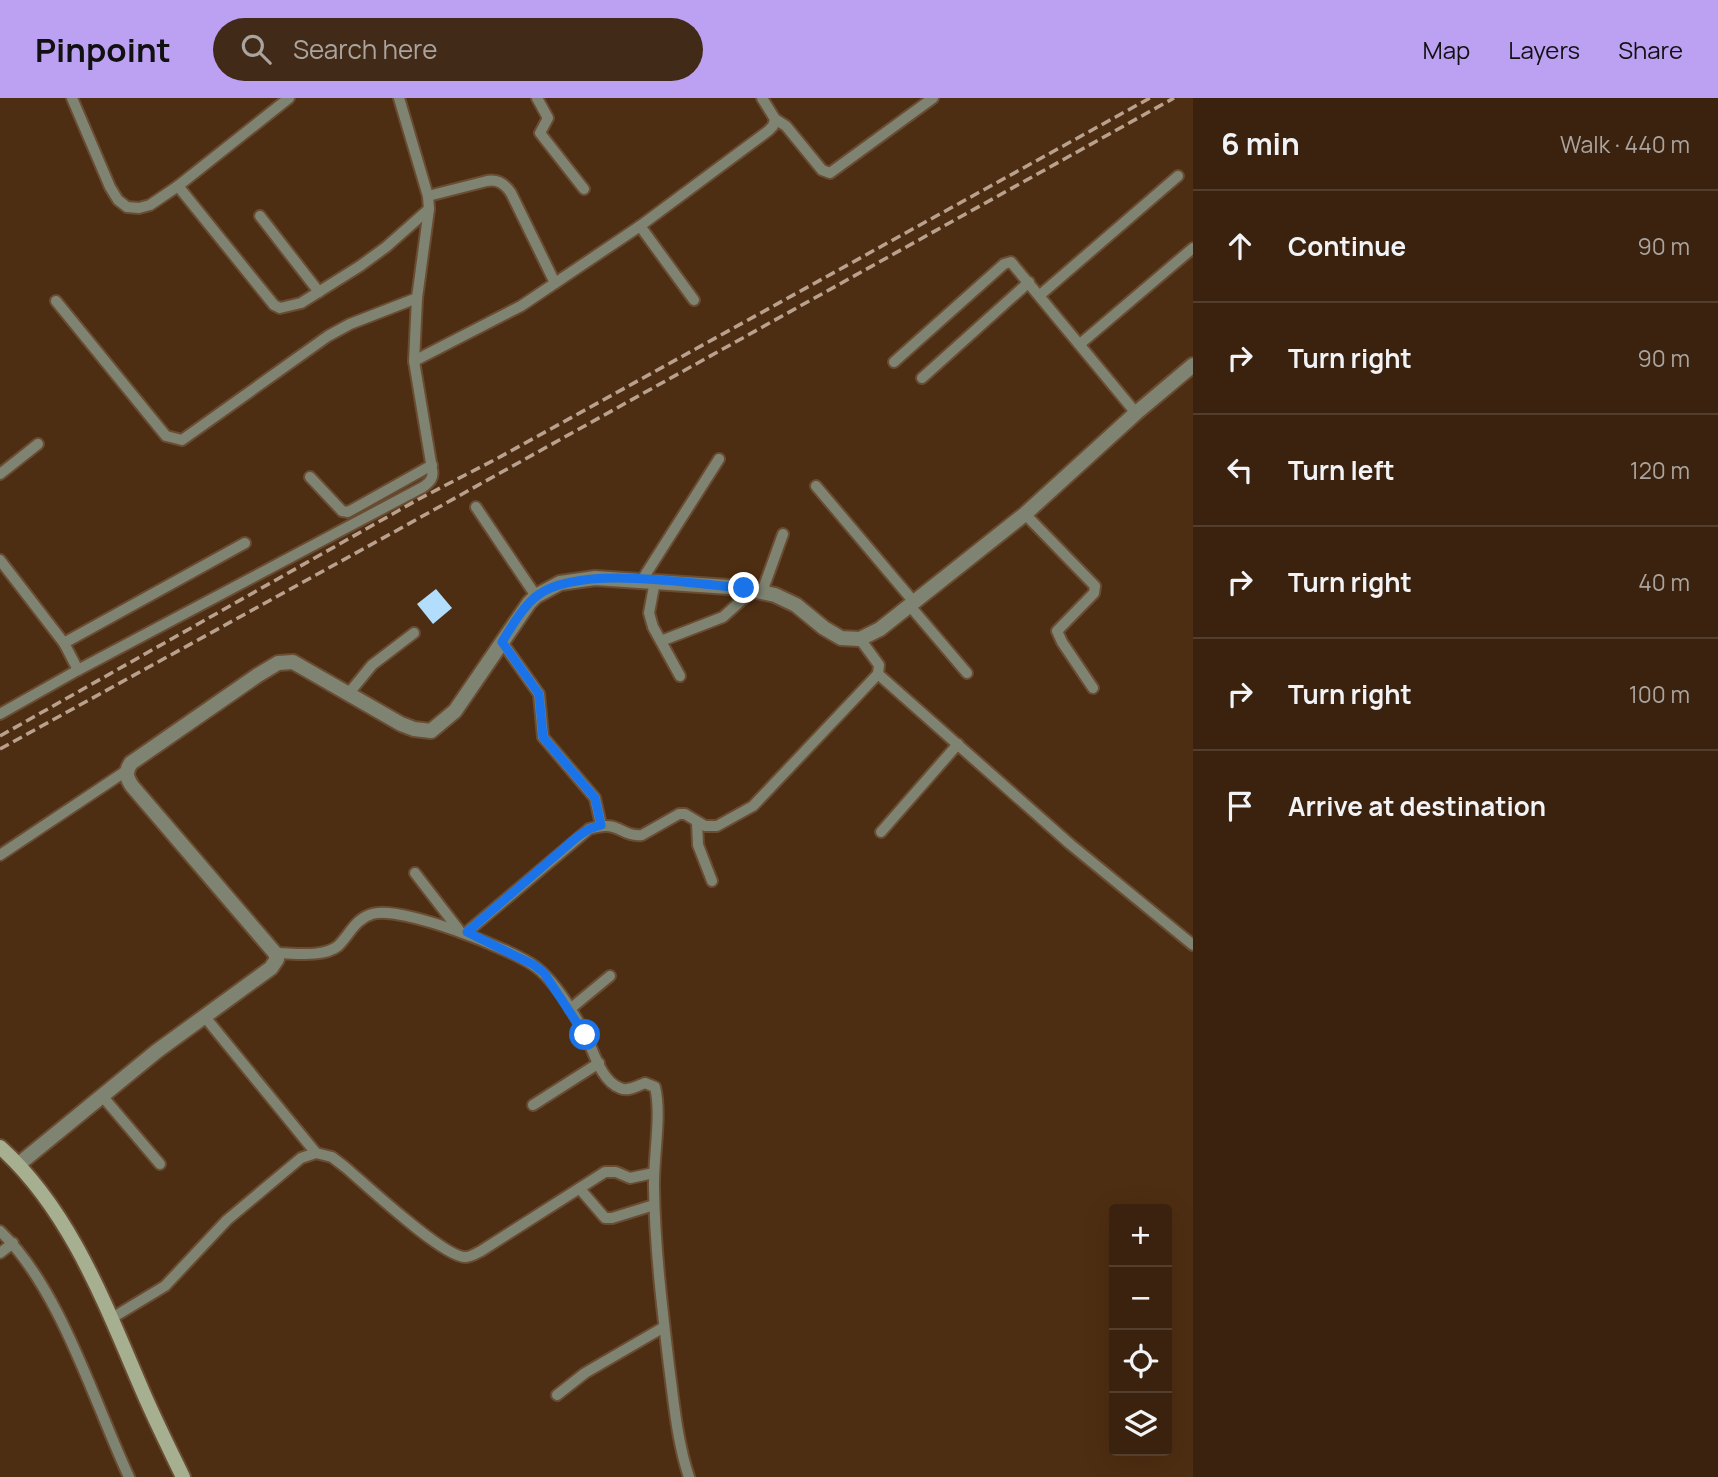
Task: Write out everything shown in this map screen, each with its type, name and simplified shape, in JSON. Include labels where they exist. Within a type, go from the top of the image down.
[{"type":"main road","points":[[0,1147],[19,1164],[60,1220],[102,1293],[141,1388],[183,1477]]},
{"type":"street","points":[[72,98],[110,187],[118,200],[127,207],[139,208],[150,205],[178,186],[289,98]]},
{"type":"street","points":[[0,714],[423,487],[432,470],[414,361],[417,298],[429,209],[428,196],[399,98]]},
{"type":"street","points":[[537,98],[548,118],[540,134],[584,189]]},
{"type":"street","points":[[762,98],[775,119],[786,126],[822,170],[830,173],[933,98]]},
{"type":"street","points":[[414,361],[505,316],[555,283],[640,226],[768,131],[774,126],[775,119]]},
{"type":"street","points":[[1040,295],[1178,176]]},
{"type":"street","points":[[428,196],[493,180],[503,184],[511,193],[555,283]]},
{"type":"street","points":[[178,186],[274,305],[280,308],[289,307],[318,292],[373,257],[429,209]]},
{"type":"street","points":[[260,216],[318,292]]},
{"type":"street","points":[[640,226],[694,300]]},
{"type":"street","points":[[1080,344],[1193,248]]},
{"type":"street","points":[[894,362],[1008,262],[1015,264],[1136,413]]},
{"type":"street","points":[[922,379],[1030,282]]},
{"type":"street","points":[[56,301],[166,436],[182,440],[328,336],[349,324],[417,298]]},
{"type":"street","points":[[0,855],[126,771],[131,763],[278,663],[293,662],[401,724],[431,731],[455,710],[536,596],[560,583],[595,578],[648,580],[757,591],[775,595],[796,605],[841,638],[860,639],[880,629],[1025,514],[1193,365]]},
{"type":"street","points":[[0,474],[38,444]]},
{"type":"street","points":[[680,677],[649,612],[648,580],[719,459]]},
{"type":"street","points":[[310,477],[345,512],[432,470]]},
{"type":"street","points":[[816,486],[967,673]]},
{"type":"street","points":[[476,507],[536,596]]},
{"type":"street","points":[[1025,514],[1095,586],[1094,593],[1057,631],[1093,688]]},
{"type":"street","points":[[661,641],[723,617],[757,591],[783,534]]},
{"type":"street","points":[[64,643],[245,543]]},
{"type":"street","points":[[0,560],[64,643],[78,670]]},
{"type":"street","points":[[349,693],[372,665],[414,634]]},
{"type":"street","points":[[463,931],[589,829],[601,825],[615,826],[635,836],[649,832],[678,814],[685,814],[705,826],[717,826],[760,800],[878,674],[879,666],[860,639]]},
{"type":"street","points":[[502,642],[539,694],[543,737],[595,798],[601,825]]},
{"type":"street","points":[[878,674],[1070,844],[1193,945]]},
{"type":"street","points":[[881,832],[958,744]]},
{"type":"street","points":[[19,1164],[157,1051],[271,968],[277,959],[275,953],[132,786],[126,771]]},
{"type":"street","points":[[697,823],[698,845],[712,881]]},
{"type":"street","points":[[415,873],[463,931]]},
{"type":"street","points":[[275,953],[329,951],[337,946],[358,921],[376,912],[463,931],[534,965],[544,973],[570,1009],[612,1083],[621,1089],[645,1083],[651,1083],[655,1087],[655,1236],[678,1435],[689,1477]]},
{"type":"street","points":[[570,1009],[610,976]]},
{"type":"street","points":[[205,1017],[316,1153]]},
{"type":"street","points":[[533,1105],[599,1063]]},
{"type":"street","points":[[103,1097],[160,1164]]},
{"type":"street","points":[[112,1318],[164,1286],[227,1220],[288,1167],[301,1158],[316,1153],[332,1157],[430,1239],[455,1254],[466,1257],[481,1251],[605,1172],[616,1172],[630,1178],[654,1173]]},
{"type":"street","points":[[580,1189],[605,1218],[612,1219],[654,1205]]},
{"type":"street","points":[[0,1231],[13,1243],[36,1276],[64,1326],[129,1477]]},
{"type":"street","points":[[0,1253],[13,1243]]},
{"type":"street","points":[[556,1395],[585,1373],[664,1327]]},
{"type":"building","points":[[436,589],[452,608],[433,624],[417,604]]},
{"type":"railway","points":[[0,736],[419,499],[1150,98]]},
{"type":"railway","points":[[0,749],[1174,98]]},
{"type":"route","points":[[585,1035],[575,1016],[544,973],[534,965],[467,932],[577,837],[601,825],[595,798],[543,737],[539,694],[502,642],[529,603],[560,583],[595,578],[744,588]]}]
